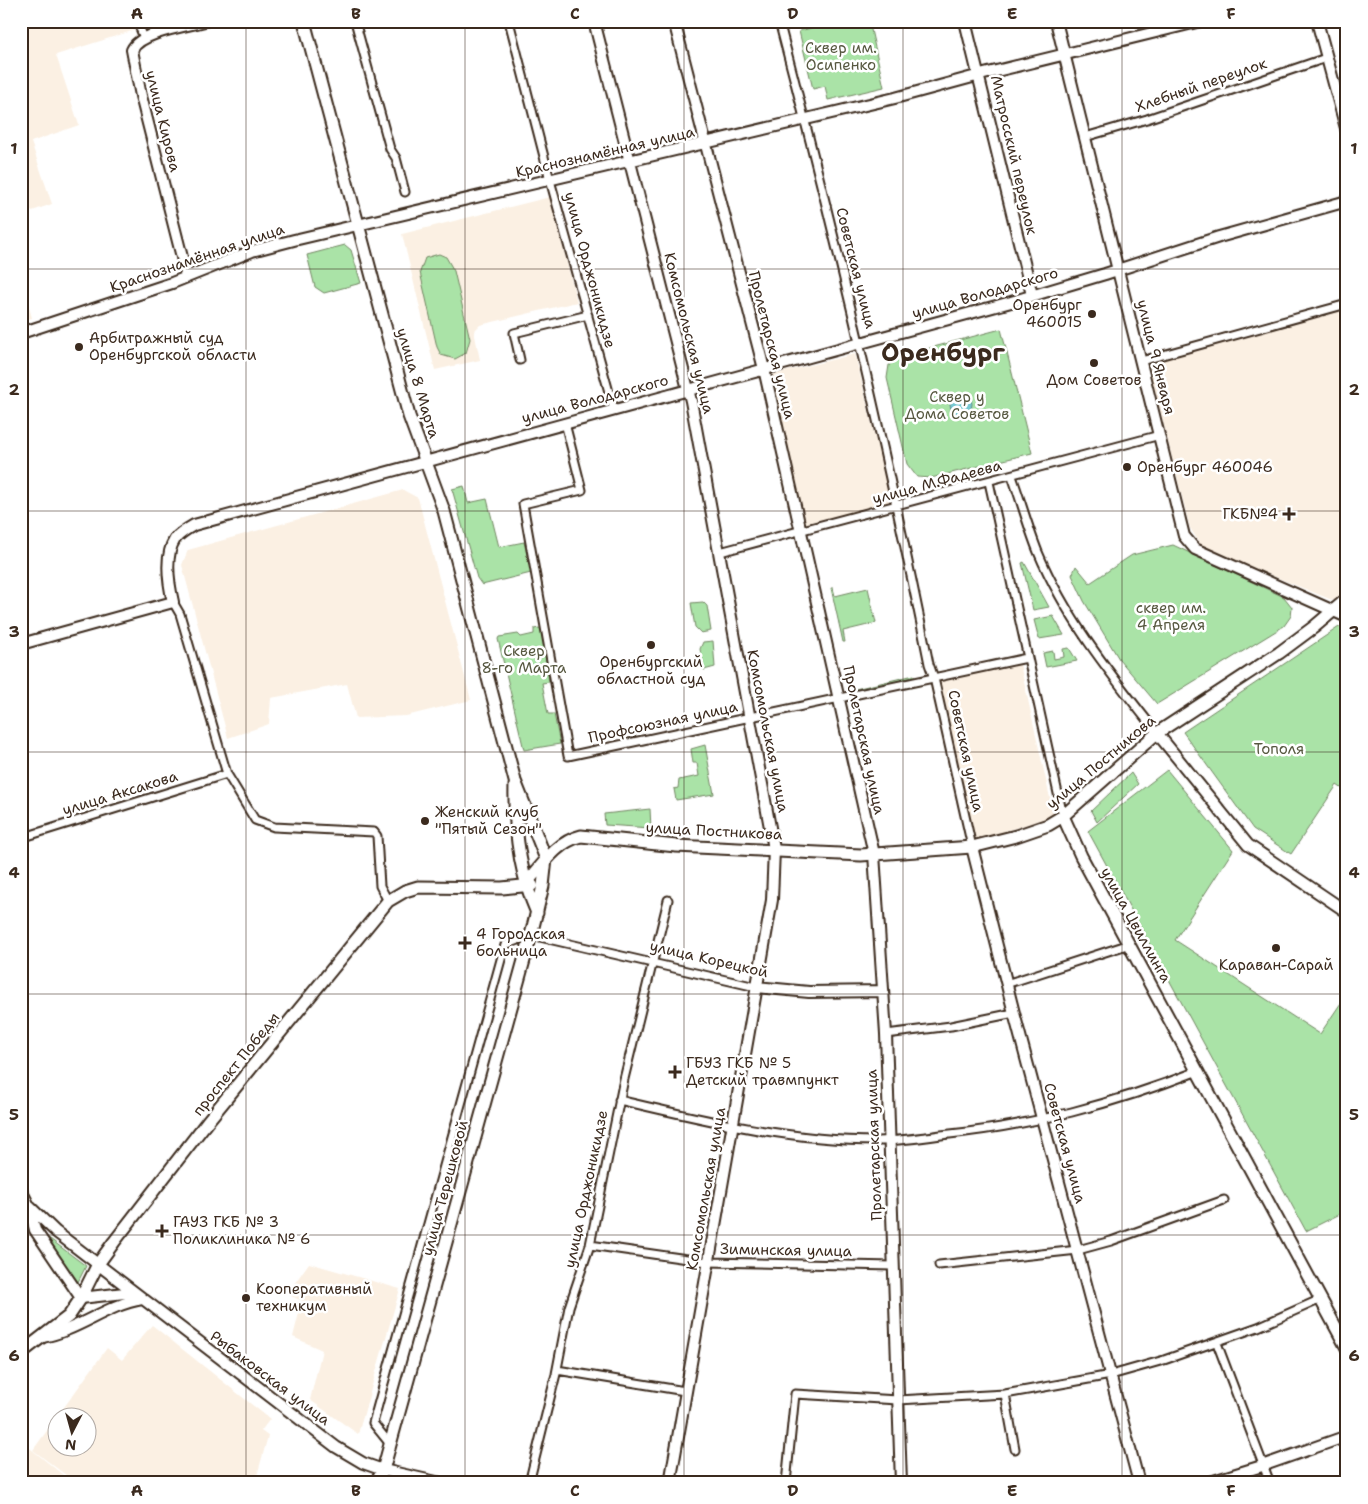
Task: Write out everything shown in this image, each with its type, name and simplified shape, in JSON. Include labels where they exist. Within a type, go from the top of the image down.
[{"type":"main road","points":[[144,38],[205,21]]},
{"type":"main road","name":"улица 8 Марта","points":[[304,21],[409,416],[444,511],[515,781],[546,859]]},
{"type":"main road","name":"Комсомольская улица","points":[[594,21],[688,389],[720,552],[774,849],[772,900],[670,1483]]},
{"type":"main road","name":"Пролетарская улица","points":[[674,21],[764,369],[874,854],[886,1034],[901,1483]]},
{"type":"main road","name":"Матросский переулок","points":[[965,21],[980,75],[1032,295]]},
{"type":"main road","name":"улица 9 Января","points":[[1056,21],[1184,536],[1195,549],[1347,618]]},
{"type":"main road","name":"Краснознамённая улица","points":[[21,333],[187,277],[252,251],[359,224],[705,144],[1201,21]]},
{"type":"main road","points":[[1316,21],[1347,132]]},
{"type":"main road","name":"улица Кирова","points":[[144,38],[134,45],[132,56],[187,277]]},
{"type":"main road","name":"улица Володарского","points":[[173,602],[170,589],[171,553],[174,540],[194,525],[1032,295],[1347,201]]},
{"type":"main road","name":"улица Постникова","points":[[546,859],[574,838],[582,836],[676,846],[874,854],[972,847],[1016,836],[1048,825],[1062,816],[1157,733],[1279,653],[1347,599]]},
{"type":"main road","points":[[21,644],[173,602]]},
{"type":"main road","points":[[1157,733],[1248,845],[1347,912]]},
{"type":"main road","name":"улица 8 Марта","points":[[515,781],[518,844],[525,885]]},
{"type":"main road","name":"улица Цвиллинга","points":[[1062,816],[1085,864],[1347,1348]]},
{"type":"main road","name":"Советская улица","points":[[972,847],[1006,984],[1139,1483]]},
{"type":"main road","points":[[536,913],[525,885],[546,859]]},
{"type":"main road","name":"улица Терешковой","points":[[376,1483],[383,1470],[531,935],[543,886],[546,859]]},
{"type":"main road","name":"проспект Победы","points":[[21,1354],[68,1316],[81,1298],[98,1264],[202,1129],[388,901],[418,886],[502,888],[525,885],[543,886]]},
{"type":"main road","name":"улица Корецкой","points":[[756,987],[809,992],[883,991]]},
{"type":"main road","points":[[21,1190],[29,1206],[35,1230],[81,1298],[138,1295]]},
{"type":"main road","name":"Рыбаковская улица","points":[[29,1206],[56,1232],[336,1447],[364,1463],[383,1470],[440,1483]]},
{"type":"main road","points":[[42,1337],[68,1331],[130,1301],[138,1295]]},
{"type":"main road","points":[[1207,1483],[1347,1436]]},
{"type":"main road","name":"улица Терешковой","points":[[383,1470],[383,1483]]},
{"type":"street","points":[[137,21],[144,38]]},
{"type":"street","points":[[355,21],[390,149],[396,158],[405,192]]},
{"type":"street","name":"улица Орджоникидзе","points":[[508,21],[614,410]]},
{"type":"street","name":"Советская улица","points":[[780,21],[859,343],[897,507],[929,664],[934,678],[972,847]]},
{"type":"street","name":"Хлебный переулок","points":[[1085,137],[1147,119],[1326,58]]},
{"type":"street","points":[[1141,361],[1347,304]]},
{"type":"street","points":[[520,360],[514,333],[588,315]]},
{"type":"street","name":"Профсоюзная улица","points":[[565,423],[582,490],[523,504],[568,756],[750,719],[1027,658]]},
{"type":"street","name":"улица М.Фадеева","points":[[720,552],[897,507],[1160,435]]},
{"type":"street","points":[[1012,476],[1038,552],[1050,576],[1093,651],[1157,733]]},
{"type":"street","name":"улица Цвиллинга","points":[[989,482],[1062,816]]},
{"type":"street","points":[[173,602],[180,614],[227,774],[251,815],[260,823],[274,827],[374,832],[377,836],[380,886],[388,901]]},
{"type":"street","name":"улица Аксакова","points":[[21,838],[227,774]]},
{"type":"street","name":"улица Орджоникидзе","points":[[529,1483],[557,1370],[570,1307],[590,1245],[619,1100],[668,900]]},
{"type":"street","points":[[390,1444],[373,1424],[505,945],[531,935]]},
{"type":"street","name":"улица Корецкой","points":[[531,935],[756,987]]},
{"type":"street","points":[[1006,984],[1130,944]]},
{"type":"street","points":[[886,1034],[952,1026],[1014,1014]]},
{"type":"street","points":[[619,1100],[732,1126],[831,1138],[889,1141],[960,1133],[1043,1120],[1111,1102],[1198,1071]]},
{"type":"street","points":[[939,1265],[1078,1250],[1143,1230],[1224,1200]]},
{"type":"street","name":"Зиминская улица","points":[[590,1245],[708,1262],[893,1266]]},
{"type":"street","points":[[786,1483],[795,1394],[898,1400],[1005,1394],[1111,1375],[1217,1343],[1321,1300]]},
{"type":"street","points":[[1217,1343],[1270,1483]]},
{"type":"street","points":[[557,1370],[685,1392]]},
{"type":"street","points":[[1005,1394],[1015,1450]]},
{"type":"shaded area","points":[[21,21],[131,21],[135,30],[56,55],[79,125],[31,142],[52,204],[21,215]]},
{"type":"shaded area","points":[[550,197],[577,302],[480,325],[474,331],[480,360],[435,370],[402,234]]},
{"type":"shaded area","points":[[21,278],[32,318],[21,321]]},
{"type":"shaded area","points":[[1347,309],[1347,592],[1337,602],[1202,547],[1190,528],[1148,363]]},
{"type":"shaded area","points":[[855,354],[891,503],[804,524],[771,375]]},
{"type":"shaded area","points":[[403,490],[418,498],[471,700],[406,716],[356,718],[347,684],[271,698],[269,724],[228,738],[182,565],[188,550]]},
{"type":"shaded area","points":[[1020,664],[1054,816],[974,841],[939,681]]},
{"type":"shaded area","points":[[309,1263],[400,1289],[358,1434],[310,1400],[322,1350],[293,1337],[302,1301],[287,1294]]},
{"type":"shaded area","points":[[152,1325],[270,1419],[261,1431],[268,1436],[255,1483],[76,1483],[33,1450],[48,1429],[48,1456],[98,1456],[98,1406],[65,1406],[107,1348],[122,1360]]},
{"type":"shaded area","points":[[21,1441],[73,1483],[21,1483]]},
{"type":"green space","name":"Сквер им. Осипенко","points":[[841,21],[869,21],[884,87],[828,100],[825,86],[813,89],[799,31]]},
{"type":"green space","points":[[345,245],[351,250],[361,283],[324,293],[315,287],[307,255]]},
{"type":"green space","points":[[439,254],[446,257],[454,271],[470,339],[466,353],[455,359],[441,355],[437,347],[420,272],[425,258]]},
{"type":"green space","name":"Сквер у Дома Советов","points":[[1001,329],[1032,453],[931,478],[917,477],[907,464],[887,378],[889,365],[900,356]]},
{"type":"green space","points":[[464,486],[468,503],[487,499],[499,547],[524,542],[531,573],[482,585],[477,578],[452,489]]},
{"type":"green space","name":"сквер им. 4 Апреля","points":[[1173,545],[1284,597],[1292,607],[1291,616],[1284,626],[1157,704],[1119,659],[1084,601],[1072,575],[1076,566],[1090,583],[1132,555]]},
{"type":"green space","points":[[1024,562],[1049,607],[1033,610],[1022,563]]},
{"type":"green space","points":[[831,588],[833,588],[835,596],[868,588],[876,623],[843,631],[845,642],[843,642]]},
{"type":"green space","points":[[703,602],[707,606],[711,631],[701,633],[695,627],[691,603]]},
{"type":"green space","points":[[1053,616],[1064,635],[1039,639],[1034,620]]},
{"type":"green space","name":"Тополя","points":[[1339,627],[1347,630],[1347,792],[1337,785],[1291,854],[1253,829],[1183,732]]},
{"type":"green space","name":"Сквер 8-го Марта","points":[[534,629],[542,629],[549,682],[542,683],[548,714],[554,714],[560,744],[524,750],[498,639],[499,637],[518,634],[521,637],[534,634]]},
{"type":"green space","points":[[713,641],[715,667],[704,670],[700,649],[703,642]]},
{"type":"green space","points":[[1069,648],[1077,661],[1046,667],[1043,653],[1053,651],[1054,659],[1064,657],[1063,649]]},
{"type":"green space","points":[[914,675],[915,679],[852,694],[851,690]]},
{"type":"green space","points":[[705,745],[714,794],[676,800],[674,789],[678,788],[679,780],[699,776],[697,763],[693,763],[691,749]]},
{"type":"green space","points":[[1167,770],[1233,850],[1175,940],[1320,1034],[1347,994],[1347,1207],[1340,1214],[1306,1231],[1088,831]]},
{"type":"green space","points":[[1131,773],[1138,784],[1097,822],[1091,811]]},
{"type":"green space","points":[[650,809],[651,828],[605,825],[604,814]]},
{"type":"green space","points":[[42,1233],[86,1266],[77,1284]]},
{"type":"water","points":[[957,393],[965,393],[972,400],[972,408],[965,415],[957,415],[950,408],[950,400]]},
{"type":"place","name":"Оренбург 460015","points":[[1092,314]]},
{"type":"place","name":"Арбитражный суд Оренбургской области","points":[[79,347]]},
{"type":"place","name":"Дом Советов","points":[[1094,363]]},
{"type":"place","name":"Оренбург 460046","points":[[1127,467]]},
{"type":"place","name":"ГКБ№4","points":[[1289,514]]},
{"type":"place","name":"Оренбургский областной суд","points":[[651,645]]},
{"type":"place","name":"Женский клуб \"Пятый Сезон\"","points":[[425,821]]},
{"type":"place","name":"4 Городская больница","points":[[465,943]]},
{"type":"place","name":"Караван-Сарай","points":[[1276,948]]},
{"type":"place","name":"ГБУЗ ГКБ № 5 Детский травмпункт","points":[[675,1072]]},
{"type":"place","name":"ГАУЗ ГКБ № 3 Поликлиника № 6","points":[[162,1231]]},
{"type":"place","name":"Кооперативный техникум","points":[[246,1298]]},
{"type":"district","name":"Оренбург","points":[[943,352]]}]
